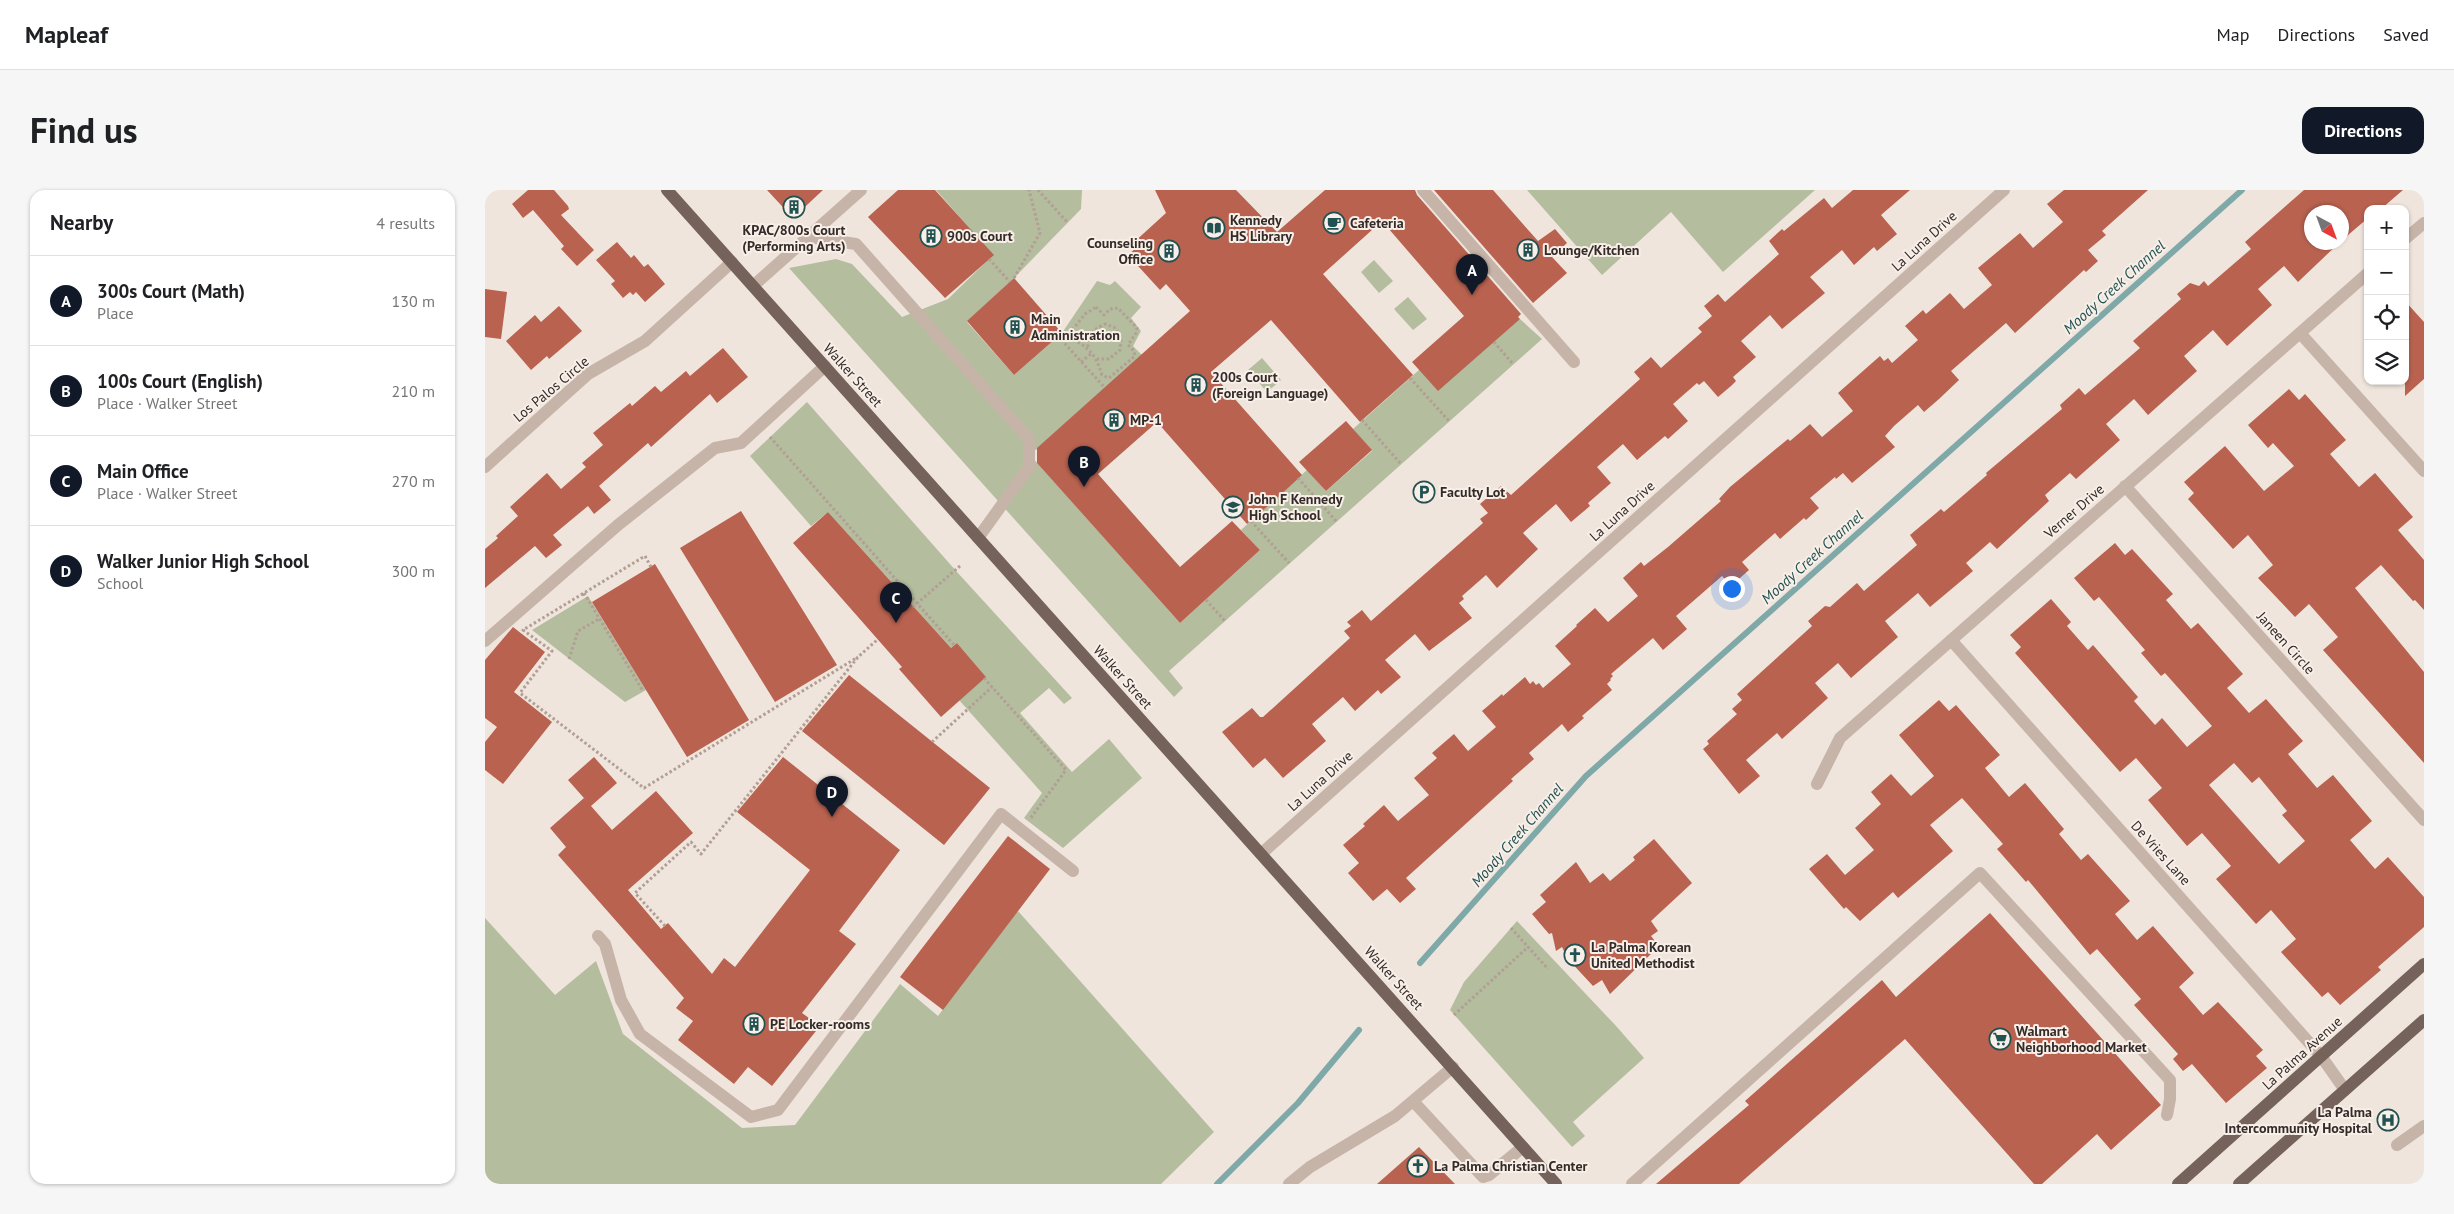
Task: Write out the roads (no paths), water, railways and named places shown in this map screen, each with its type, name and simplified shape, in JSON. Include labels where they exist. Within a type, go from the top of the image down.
[{"type":"main road","name":"Walker Street","points":[[667,190],[1556,1184]]},
{"type":"main road","name":"La Palma Avenue","points":[[2178,1184],[2424,964]]},
{"type":"main road","points":[[2239,1184],[2424,1020]]},
{"type":"street","points":[[753,286],[861,190]]},
{"type":"street","points":[[1423,190],[1574,362]]},
{"type":"street","name":"La Luna Drive","points":[[1261,854],[2004,190]]},
{"type":"street","points":[[2409,236],[2424,223]]},
{"type":"street","points":[[807,237],[856,244],[1029,439],[1029,467],[978,538]]},
{"type":"street","name":"Los Palos Circle","points":[[485,467],[588,374],[645,341],[732,262]]},
{"type":"street","name":"Verner Drive","points":[[1817,784],[1840,738],[2364,277]]},
{"type":"street","points":[[2300,333],[2424,471]]},
{"type":"street","points":[[485,641],[618,524],[715,448],[741,444],[825,366]]},
{"type":"street","name":"Janeen Circle","points":[[2125,486],[2424,820]]},
{"type":"street","name":"De Vries Lane","points":[[1951,640],[2321,1056],[2345,1090]]},
{"type":"street","points":[[598,936],[605,944],[621,1000],[640,1034],[751,1117],[778,1110],[1001,814],[1073,872]]},
{"type":"street","points":[[1632,1184],[1980,873],[2170,1080],[2170,1099],[2167,1115]]},
{"type":"street","points":[[1289,1184],[1310,1167],[1395,1116],[1453,1068]]},
{"type":"street","points":[[1413,1101],[1483,1177],[1489,1176],[1523,1147]]},
{"type":"street","points":[[2397,1144],[2424,1126]]},
{"type":"waterway","name":"Moody Creek Channel","points":[[1420,963],[1586,776],[2242,190]]},
{"type":"waterway","name":"Moody Creek Channel","points":[[1217,1184],[1298,1103],[1359,1030]]},
{"type":"place","name":"KPAC/800s Court (Performing Arts)","points":[[794,207]]},
{"type":"place","name":"Cafeteria","points":[[1334,223]]},
{"type":"place","name":"Kennedy HS Library","points":[[1214,228]]},
{"type":"place","name":"900s Court","points":[[931,236]]},
{"type":"place","name":"Lounge/Kitchen","points":[[1528,250]]},
{"type":"place","name":"Counseling Office","points":[[1169,251]]},
{"type":"place","name":"300s Court (Math)","points":[[1472,295]]},
{"type":"place","name":"Main Administration","points":[[1015,327]]},
{"type":"place","name":"200s Court (Foreign Language)","points":[[1196,385]]},
{"type":"place","name":"MP-1","points":[[1114,420]]},
{"type":"place","name":"100s Court (English)","points":[[1084,487]]},
{"type":"place","name":"Faculty Lot","points":[[1424,492]]},
{"type":"place","name":"John F Kennedy High School","points":[[1233,507]]},
{"type":"place","name":"Main Office","points":[[896,623]]},
{"type":"place","name":"Walker Junior High School","points":[[832,817]]},
{"type":"place","name":"La Palma Korean United Methodist","points":[[1575,955]]},
{"type":"place","name":"PE Locker-rooms","points":[[754,1024]]},
{"type":"place","name":"Walmart Neighborhood Market","points":[[2000,1039]]},
{"type":"place","name":"La Palma Intercommunity Hospital","points":[[2388,1120]]},
{"type":"place","name":"La Palma Christian Center","points":[[1418,1166]]}]
